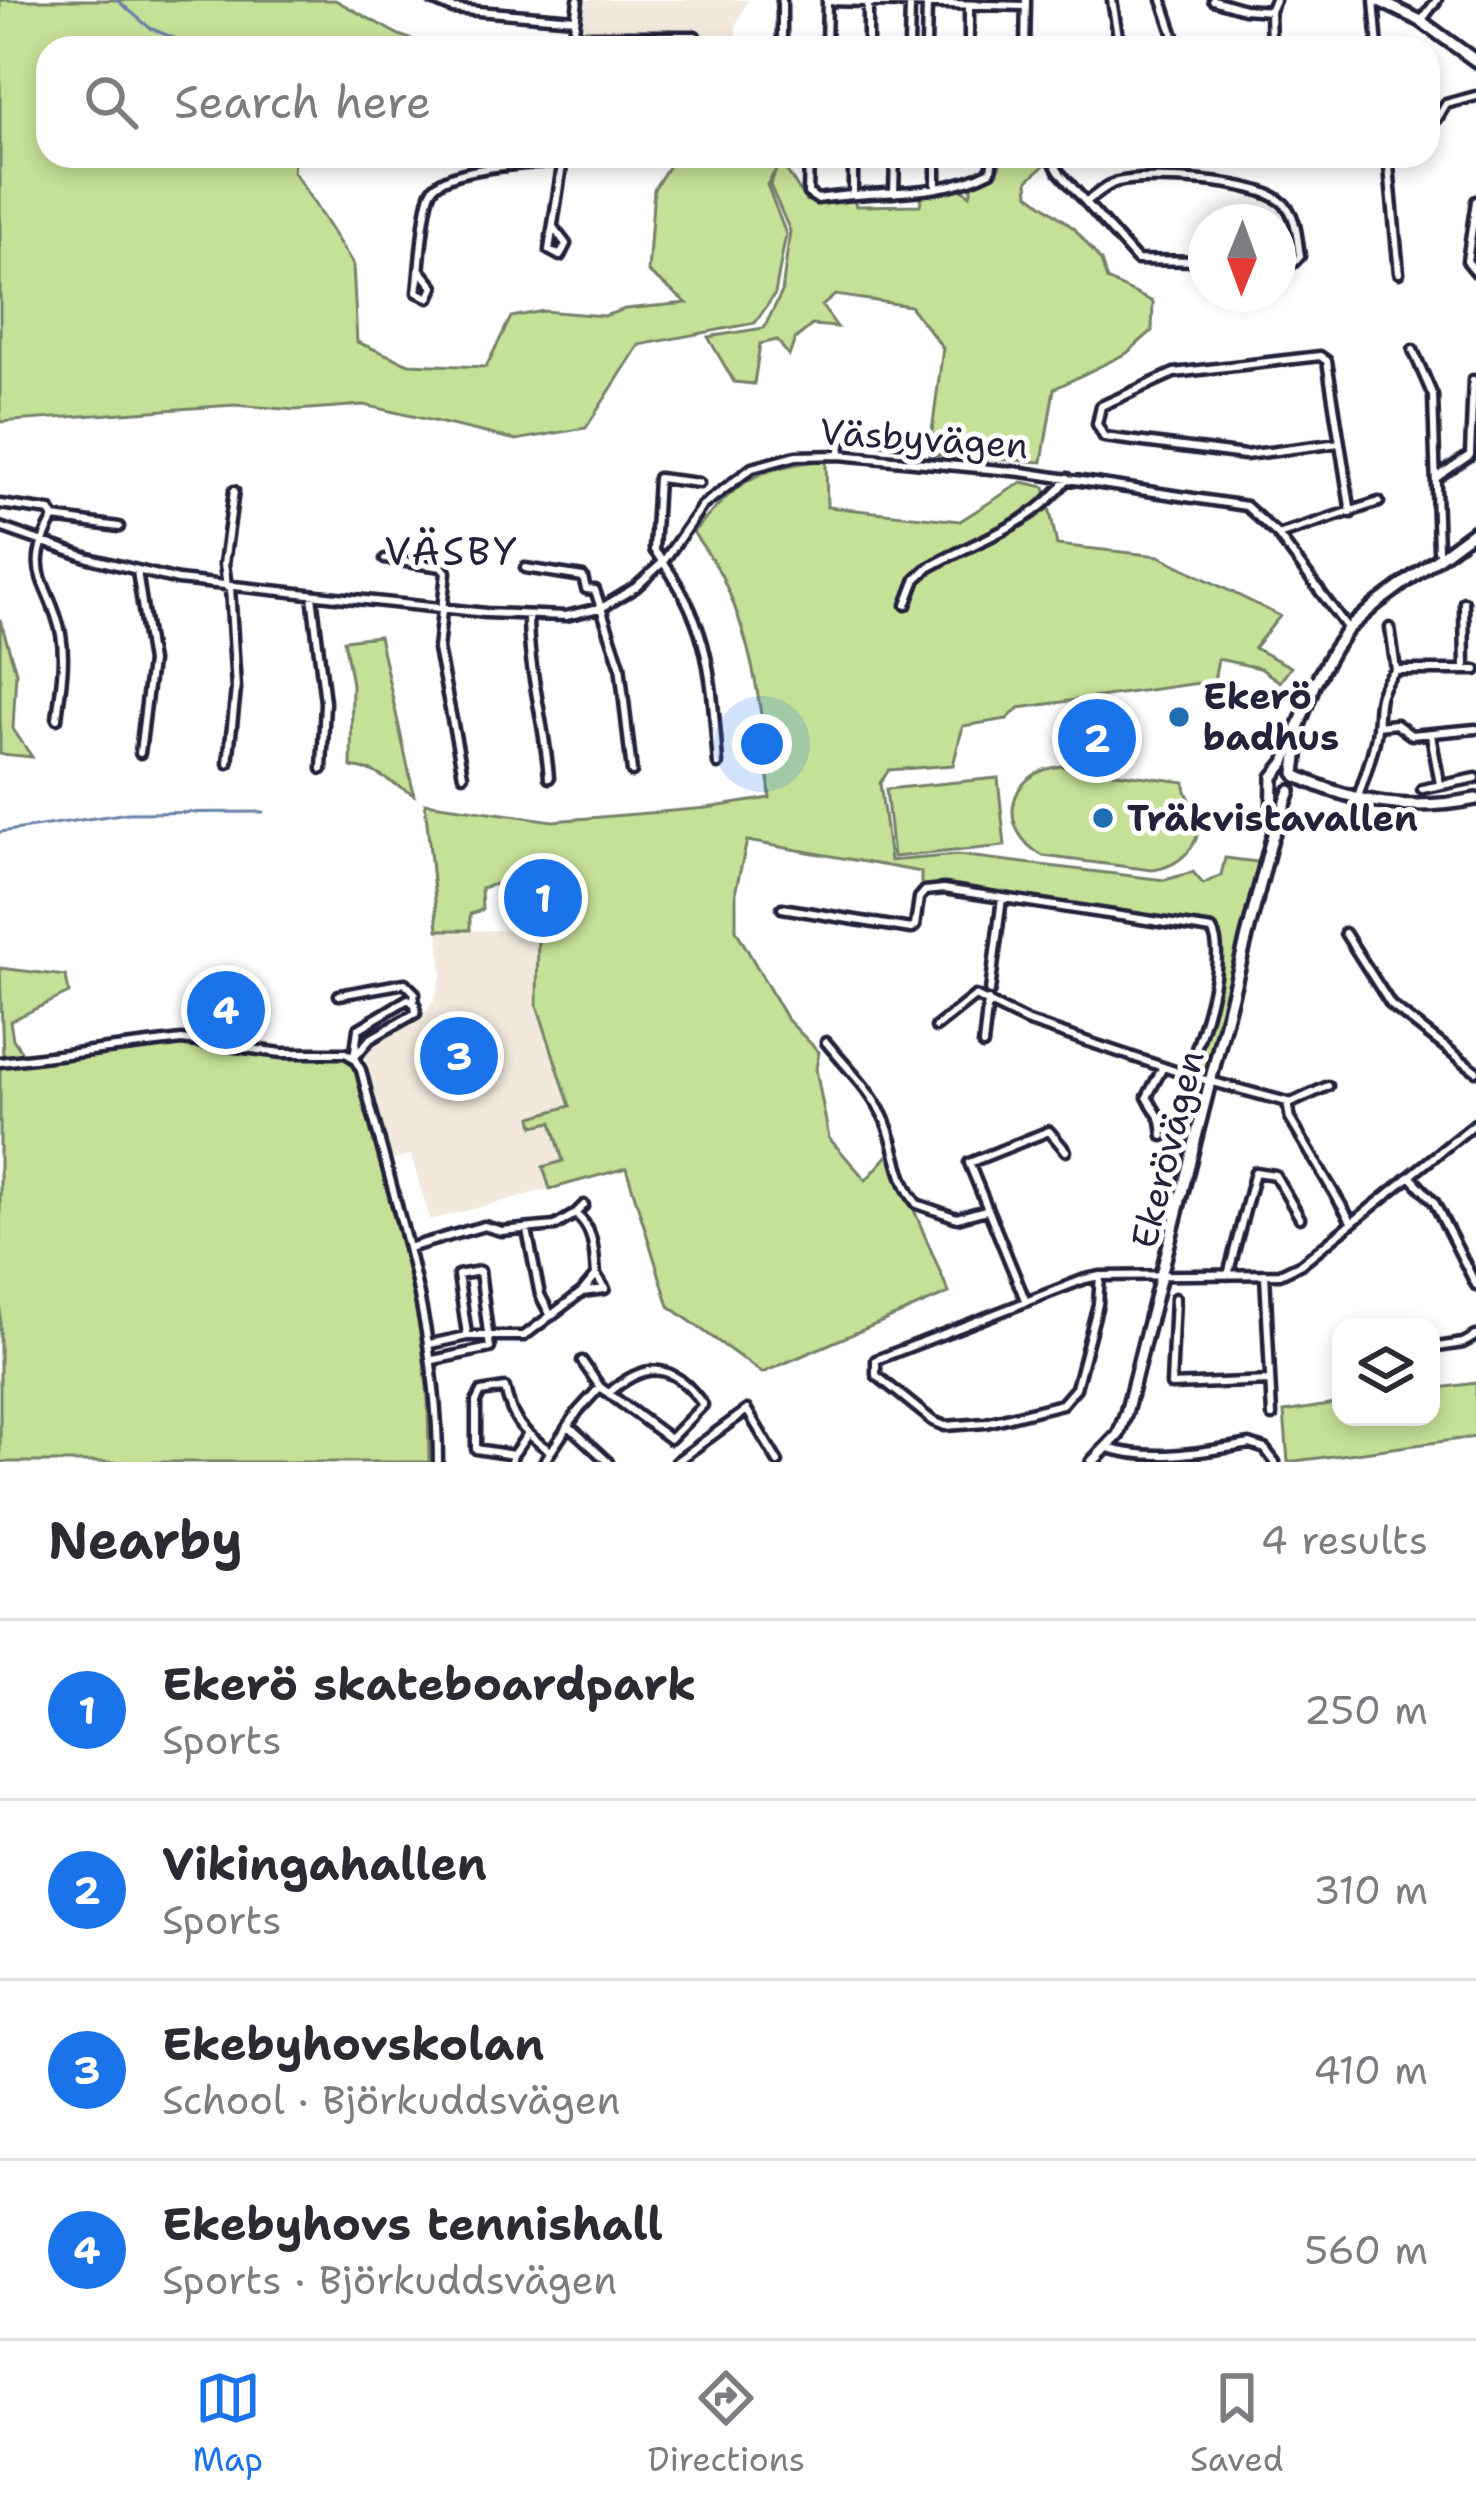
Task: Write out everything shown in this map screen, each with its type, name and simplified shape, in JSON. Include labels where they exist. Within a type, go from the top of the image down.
[{"type":"main road","points":[[1376,0],[1421,21],[1476,62]]},
{"type":"main road","points":[[1327,790],[1281,792],[1273,784],[1274,773],[1302,724],[1315,683],[1348,629],[1476,530]]},
{"type":"main road","points":[[1292,790],[1302,724]]},
{"type":"main road","points":[[1280,768],[1357,800],[1418,807],[1476,799]]},
{"type":"main road","name":"Ekerövägen","points":[[1272,838],[1273,784]]},
{"type":"main road","name":"Ekerövägen","points":[[1092,1462],[1108,1448],[1126,1413],[1272,838],[1292,790]]},
{"type":"street","points":[[432,0],[453,9],[575,19]]},
{"type":"street","points":[[578,0],[577,35],[695,36]]},
{"type":"street","points":[[782,0],[782,36]]},
{"type":"street","points":[[826,36],[827,0],[1026,3],[1025,36]]},
{"type":"street","points":[[1112,0],[1118,36]]},
{"type":"street","points":[[1162,0],[1177,36]]},
{"type":"street","points":[[1213,0],[1270,11]]},
{"type":"street","points":[[1271,36],[1270,11],[1275,0]]},
{"type":"street","points":[[1376,0],[1378,36]]},
{"type":"street","points":[[1421,21],[1437,0]]},
{"type":"street","points":[[868,2],[868,36]]},
{"type":"street","points":[[923,2],[925,36]]},
{"type":"street","points":[[909,36],[910,3]]},
{"type":"street","points":[[966,3],[968,36]]},
{"type":"street","points":[[1440,114],[1446,104],[1476,96]]},
{"type":"street","points":[[420,270],[430,193],[440,181],[495,168]]},
{"type":"street","points":[[554,227],[566,168]]},
{"type":"street","points":[[809,168],[811,198],[935,188],[986,174],[991,168]]},
{"type":"street","points":[[853,168],[853,193]]},
{"type":"street","points":[[894,193],[895,168]]},
{"type":"street","points":[[935,188],[936,168]]},
{"type":"street","points":[[1059,168],[1137,260],[1188,261]]},
{"type":"street","points":[[1389,168],[1399,273]]},
{"type":"street","points":[[1086,202],[1113,183],[1131,181],[1238,184],[1263,190],[1285,204]]},
{"type":"street","points":[[1476,201],[1467,261],[1476,272]]},
{"type":"street","points":[[1296,230],[1300,256],[1296,260]]},
{"type":"street","points":[[1413,350],[1432,396],[1441,556]]},
{"type":"street","points":[[1339,443],[1245,455],[1104,437],[1096,424],[1102,406],[1174,373],[1320,356],[1327,362],[1351,513]]},
{"type":"street","points":[[1436,478],[1473,453],[1473,380]]},
{"type":"street","points":[[839,455],[842,440],[851,434],[898,441]]},
{"type":"street","name":"Väsbyvägen","points":[[0,527],[137,571],[228,587],[566,616],[603,607],[636,587],[663,562],[702,506],[752,468],[796,456],[839,455],[1068,478],[1246,506],[1278,535],[1348,629]]},
{"type":"street","points":[[700,483],[658,478],[652,526],[654,550],[686,591],[702,636],[718,764]]},
{"type":"street","points":[[905,604],[916,579],[928,568],[1035,513],[1068,478]]},
{"type":"street","points":[[227,764],[236,689],[224,564],[234,491]]},
{"type":"street","points":[[1278,535],[1379,502]]},
{"type":"street","points":[[0,505],[118,527]]},
{"type":"street","points":[[55,518],[41,541],[38,570],[62,646],[57,719]]},
{"type":"street","points":[[385,559],[442,567],[446,572],[438,649],[463,775]]},
{"type":"street","points":[[525,568],[584,577],[586,589],[595,590],[620,665],[632,772]]},
{"type":"street","points":[[137,571],[151,662],[140,753]]},
{"type":"street","points":[[312,595],[325,702],[322,769]]},
{"type":"street","points":[[1465,602],[1465,670]]},
{"type":"street","points":[[528,616],[528,652],[546,732],[549,778]]},
{"type":"street","points":[[1357,800],[1377,726],[1378,693],[1396,670],[1390,628]]},
{"type":"street","points":[[1396,670],[1476,670]]},
{"type":"street","points":[[1377,726],[1396,724],[1411,735],[1476,729]]},
{"type":"street","points":[[1431,734],[1440,785]]},
{"type":"street","points":[[1422,789],[1476,778]]},
{"type":"street","points":[[782,908],[904,930],[916,926],[919,898],[932,888],[1217,934],[1204,1024],[1187,1075]]},
{"type":"street","points":[[983,1045],[1003,898]]},
{"type":"street","points":[[1345,933],[1391,1005],[1476,1071]]},
{"type":"street","points":[[339,995],[405,983],[415,993],[416,1013],[370,1039],[354,1058]]},
{"type":"street","points":[[936,1027],[976,996],[989,995],[1026,1021],[1211,1082],[1287,1102],[1328,1086]]},
{"type":"street","points":[[354,1058],[358,1029],[408,999],[413,1003]]},
{"type":"street","points":[[0,1062],[182,1040],[282,1053],[345,1053],[354,1058],[426,1313],[438,1462]]},
{"type":"street","points":[[826,1042],[884,1117],[900,1170],[917,1204],[957,1218],[986,1210]]},
{"type":"street","points":[[1163,1067],[1147,1097],[1161,1120],[1163,1136]]},
{"type":"street","points":[[1287,1102],[1290,1119],[1352,1223]]},
{"type":"street","points":[[1100,1276],[1098,1304],[1076,1388],[1062,1404],[986,1424],[945,1426],[881,1382],[874,1364],[1100,1276],[1280,1274],[1301,1264],[1476,1123]]},
{"type":"street","points":[[1026,1302],[970,1168],[973,1158],[1049,1131],[1066,1151]]},
{"type":"street","points":[[1228,1275],[1255,1172],[1276,1175],[1300,1218]]},
{"type":"street","points":[[1410,1176],[1434,1202],[1476,1285]]},
{"type":"street","points":[[408,1248],[484,1226],[501,1232],[555,1226],[584,1205]]},
{"type":"street","points":[[575,1214],[592,1237],[596,1275],[605,1289],[583,1292]]},
{"type":"street","points":[[527,1230],[540,1295],[551,1316]]},
{"type":"street","points":[[433,1360],[490,1348],[480,1271],[458,1271],[467,1336]]},
{"type":"street","points":[[1264,1274],[1272,1416]]},
{"type":"street","points":[[430,1344],[488,1334],[524,1336],[583,1292],[596,1275]]},
{"type":"street","points":[[1175,1298],[1171,1384],[1270,1381]]},
{"type":"street","points":[[1440,1346],[1476,1336]]},
{"type":"street","points":[[582,1361],[600,1387],[668,1438],[703,1405],[671,1372],[656,1369],[637,1373],[609,1393]]},
{"type":"street","points":[[544,1462],[600,1387]]},
{"type":"street","points":[[527,1435],[512,1458],[476,1449],[477,1395],[505,1388],[513,1420],[550,1451]]},
{"type":"street","points":[[676,1462],[747,1410],[778,1462]]},
{"type":"street","points":[[568,1426],[608,1462]]},
{"type":"street","points":[[1108,1448],[1135,1460],[1154,1460],[1250,1444],[1265,1450],[1275,1462]]},
{"type":"shaded area","points":[[582,0],[748,0],[736,36],[585,36],[579,25]]},
{"type":"shaded area","points":[[438,930],[538,930],[537,1005],[571,1106],[552,1121],[563,1162],[543,1167],[550,1189],[430,1220],[411,1155],[392,1160],[363,1051],[425,1012],[434,1000],[442,974]]},
{"type":"green space","points":[[0,0],[335,0],[402,36],[36,36],[36,168],[293,168],[353,264],[357,342],[409,364],[486,367],[511,317],[543,311],[604,316],[625,309],[687,303],[648,272],[654,189],[667,168],[777,168],[767,185],[786,234],[775,294],[755,323],[639,345],[586,428],[516,440],[364,405],[296,410],[234,405],[0,422]]},
{"type":"green space","points":[[777,168],[785,168],[806,201],[852,197],[856,206],[920,205],[922,195],[959,186],[970,195],[974,181],[998,173],[999,168],[1041,168],[1028,180],[1029,194],[1075,229],[1101,261],[1107,280],[1153,302],[1152,331],[1127,353],[1054,389],[1042,462],[929,454],[943,348],[910,306],[835,295],[822,306],[837,327],[812,325],[795,339],[789,356],[777,340],[760,344],[754,384],[734,382],[708,337],[764,328],[782,292],[790,231],[770,185]]},
{"type":"green space","points":[[826,460],[827,507],[960,521],[1022,482],[1045,487],[1057,545],[1159,556],[1280,616],[1254,648],[1291,667],[1280,682],[1260,668],[1218,659],[1214,681],[1019,708],[1007,719],[963,726],[953,765],[889,770],[880,783],[890,861],[958,855],[1165,880],[1193,872],[1203,884],[1221,875],[1225,858],[1265,863],[1212,1082],[1187,1075],[1214,979],[1217,960],[1212,930],[921,885],[921,872],[747,841],[736,889],[736,930],[786,1018],[819,1052],[816,1069],[829,1138],[866,1180],[890,1153],[949,1293],[762,1373],[669,1306],[626,1168],[550,1189],[543,1167],[563,1161],[552,1122],[534,1126],[532,1117],[570,1106],[537,1005],[538,931],[531,930],[524,901],[499,895],[496,884],[481,888],[482,910],[470,914],[470,930],[438,930],[425,803],[553,821],[770,798],[761,714],[743,632],[720,573],[693,532],[750,479],[781,467]]},
{"type":"green space","points":[[0,619],[16,672],[13,729],[32,757],[0,754]]},
{"type":"green space","points":[[379,636],[414,795],[372,771],[351,767],[352,684],[344,640]]},
{"type":"green space","points":[[1062,766],[1185,782],[1198,817],[1192,846],[1171,865],[1152,870],[1043,856],[1018,831],[1014,803],[1029,778]]},
{"type":"green space","points":[[998,778],[1005,846],[893,857],[886,789]]},
{"type":"green space","points":[[0,968],[66,976],[69,993],[10,1021],[13,1039],[23,1054],[3,1058]]},
{"type":"green space","points":[[184,1043],[289,1057],[342,1056],[357,1070],[415,1285],[428,1396],[429,1462],[0,1462],[0,1065]]},
{"type":"green space","points":[[1476,1383],[1476,1437],[1288,1462],[1284,1412],[1332,1404],[1332,1426],[1440,1426],[1440,1388]]},
{"type":"waterway","points":[[117,0],[150,28],[169,36]]},
{"type":"waterway","points":[[0,832],[128,813],[263,812]]},
{"type":"place","name":"Ekerö badhus","points":[[1179,717]]},
{"type":"place","name":"Vikingahallen","points":[[1097,738]]},
{"type":"place","name":"Träkvistavallen","points":[[1103,818]]},
{"type":"place","name":"Ekerö skateboardpark","points":[[543,898]]},
{"type":"place","name":"Ekebyhovs tennishall","points":[[226,1010]]},
{"type":"place","name":"Ekebyhovskolan","points":[[459,1056]]},
{"type":"district","name":"VÄSBY","points":[[452,551]]}]
